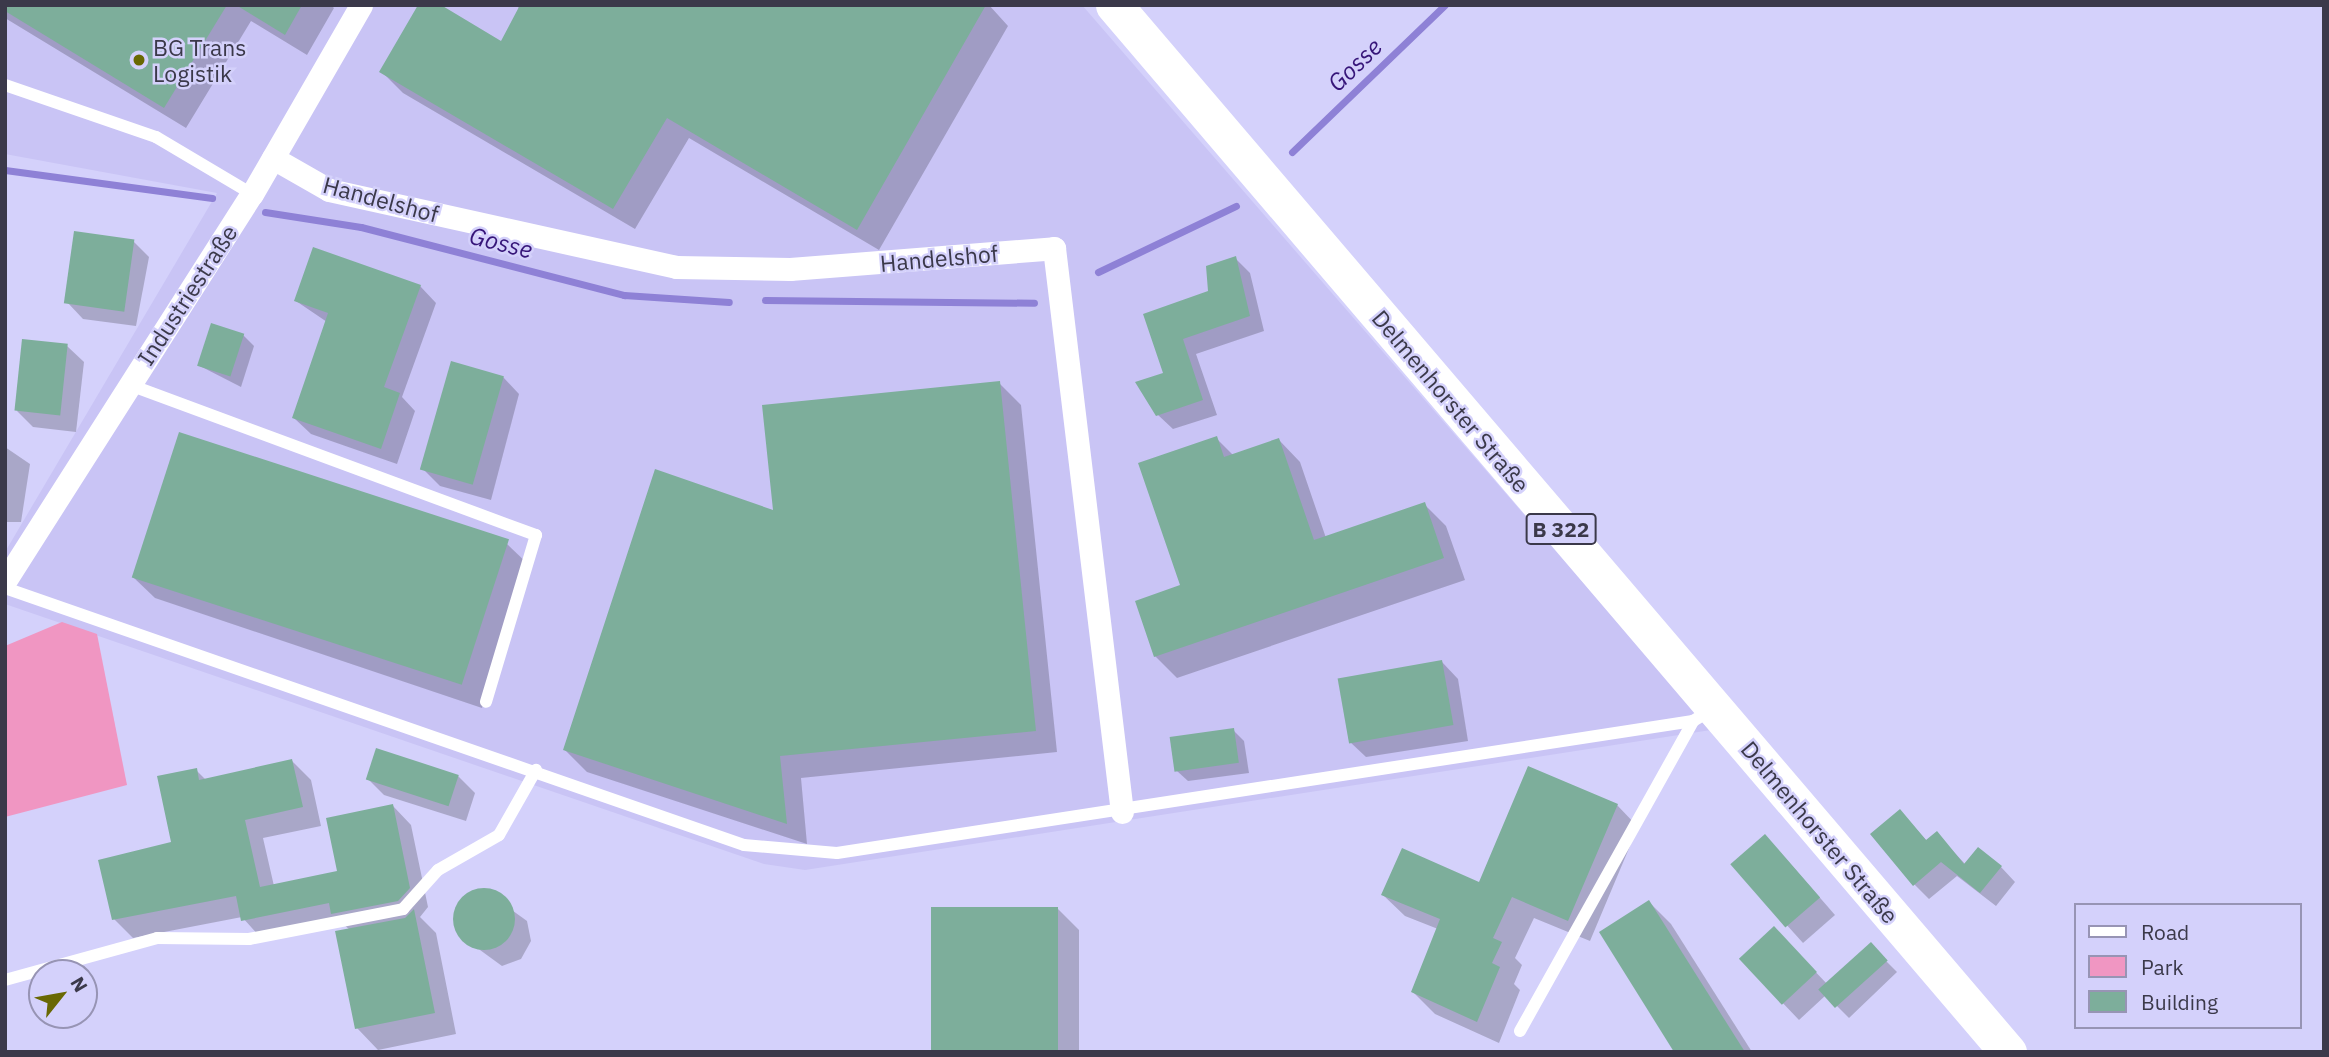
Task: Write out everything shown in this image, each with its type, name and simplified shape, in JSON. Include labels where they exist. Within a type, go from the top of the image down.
[{"type":"main road","name":"Delmenhorster Straße","points":[[1114,5],[1704,714],[2008,1052]]},
{"type":"street","name":"Industriestraße","points":[[5,581],[253,194],[362,5]]},
{"type":"street","name":"Handelshof","points":[[273,158],[329,190],[676,267],[790,270],[1054,248],[1122,812]]},
{"type":"lane","points":[[5,85],[156,137],[253,194]]},
{"type":"lane","points":[[130,385],[537,535],[486,702]]},
{"type":"lane","points":[[5,588],[536,770],[744,845],[837,853],[1122,812],[1704,714]]},
{"type":"lane","points":[[1520,1031],[1704,714]]},
{"type":"lane","points":[[5,980],[157,938],[249,939],[403,909],[438,870],[499,835],[536,770]]},
{"type":"shaded area","points":[[5,5],[1082,5],[1711,730],[805,870],[764,864],[5,604],[5,552],[217,193],[5,154]]},
{"type":"green space","points":[[62,622],[97,634],[127,785],[5,817],[5,646]]},
{"type":"building","name":"BG Trans Logistik","points":[[5,5],[227,5],[164,108],[5,11]]},
{"type":"building","points":[[236,5],[302,5],[285,35]]},
{"type":"building","points":[[418,5],[441,5],[501,41],[520,5],[986,5],[857,230],[667,118],[613,209],[379,72]]},
{"type":"building","points":[[74,231],[134,239],[124,312],[64,303]]},
{"type":"building","points":[[313,247],[421,285],[384,387],[400,393],[381,449],[292,418],[328,313],[294,301]]},
{"type":"building","points":[[1236,256],[1250,316],[1183,339],[1203,400],[1156,416],[1135,382],[1163,373],[1143,314],[1208,291],[1206,266]]},
{"type":"building","points":[[211,323],[244,334],[230,377],[197,366]]},
{"type":"building","points":[[22,339],[68,344],[60,415],[14,411]]},
{"type":"building","points":[[451,361],[504,376],[473,485],[420,470]]},
{"type":"building","points":[[1000,381],[1036,731],[780,756],[787,824],[563,750],[655,469],[773,510],[762,405]]},
{"type":"building","points":[[179,432],[509,539],[462,685],[132,578]]},
{"type":"building","points":[[1217,436],[1224,457],[1279,438],[1314,540],[1425,502],[1444,558],[1154,657],[1135,601],[1180,585],[1138,463]]},
{"type":"building","points":[[1442,660],[1453,725],[1349,743],[1338,678]]},
{"type":"building","points":[[1234,728],[1239,763],[1175,772],[1170,737]]},
{"type":"building","points":[[376,748],[459,775],[449,806],[366,779]]},
{"type":"building","points":[[292,759],[303,807],[245,820],[260,887],[337,871],[326,818],[393,804],[410,888],[398,901],[331,914],[329,903],[241,921],[236,896],[112,920],[98,860],[171,842],[157,776],[197,768],[199,780]]},
{"type":"building","points":[[1528,766],[1618,804],[1568,921],[1512,897],[1493,938],[1502,942],[1492,963],[1500,967],[1477,1022],[1411,992],[1440,919],[1381,895],[1402,848],[1479,882]]},
{"type":"building","points":[[1900,809],[1926,840],[1937,831],[1964,864],[1978,847],[2002,866],[1980,893],[1941,862],[1913,886],[1870,834]]},
{"type":"building","points":[[1765,834],[1820,897],[1785,928],[1730,864]]},
{"type":"building","points":[[478,888],[490,888],[506,897],[513,907],[513,931],[506,941],[490,950],[478,950],[467,945],[458,936],[453,925],[453,913],[458,902],[467,893]]},
{"type":"building","points":[[1649,900],[1745,1052],[1674,1052],[1599,932]]},
{"type":"building","points":[[931,907],[1058,907],[1058,1052],[931,1052]]},
{"type":"building","points":[[414,909],[435,1013],[355,1029],[335,931],[405,918]]},
{"type":"building","points":[[1774,926],[1817,972],[1782,1005],[1739,959]]},
{"type":"building","points":[[1871,942],[1888,961],[1835,1008],[1818,990]]},
{"type":"waterway","name":"Gosse","points":[[1292,152],[1445,5]]},
{"type":"waterway","name":"Gosse","points":[[5,170],[212,198]]},
{"type":"waterway","name":"Gosse","points":[[1098,272],[1236,206]]},
{"type":"waterway","name":"Gosse","points":[[265,212],[361,227],[624,295],[729,302]]},
{"type":"waterway","name":"Gosse","points":[[765,300],[1034,303]]},
{"type":"place","name":"BG Trans Logistik","points":[[139,60]]}]
